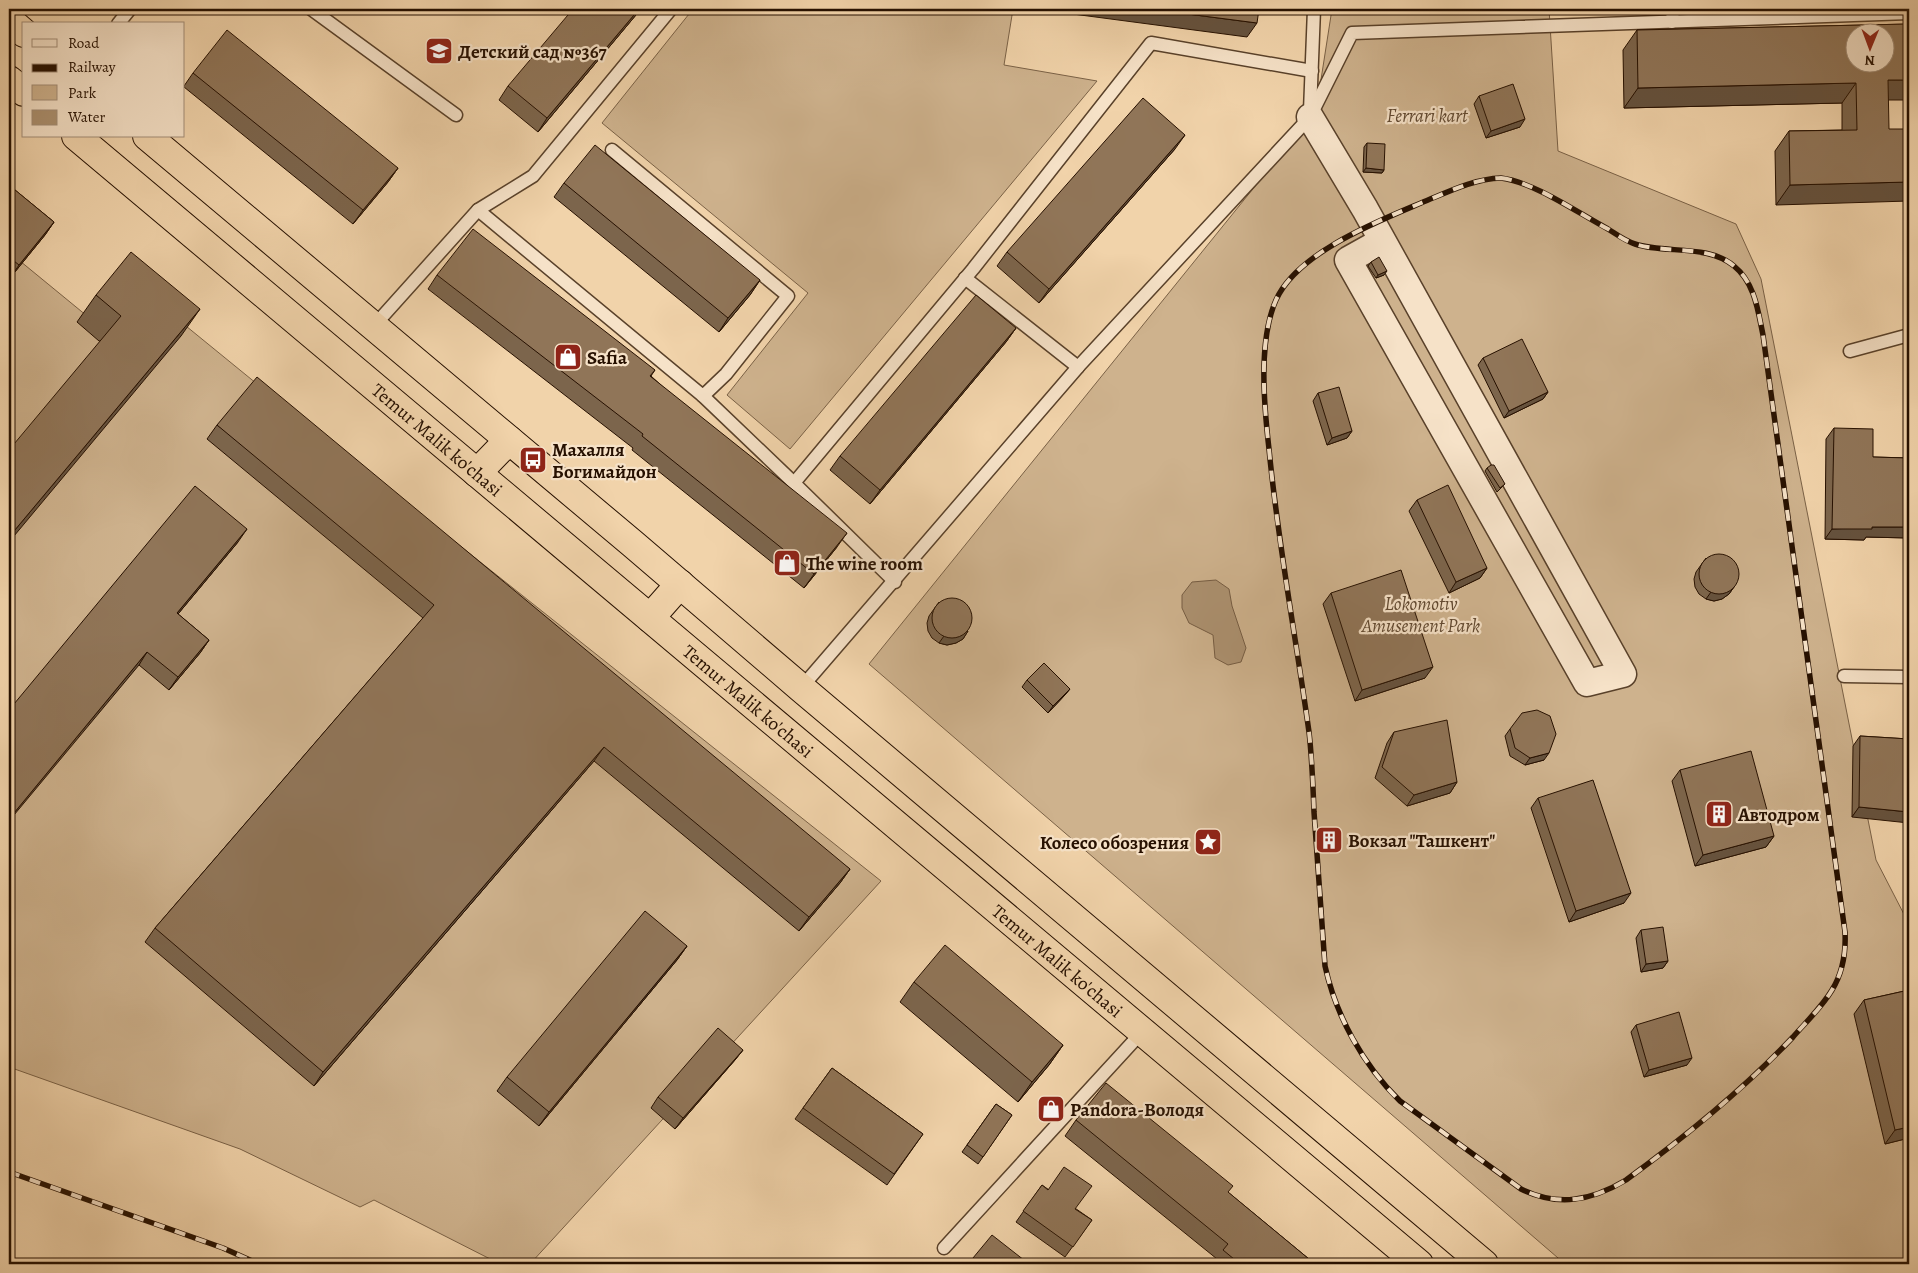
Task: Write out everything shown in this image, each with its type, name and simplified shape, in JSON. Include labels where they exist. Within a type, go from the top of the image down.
[{"type":"highway","points":[[9,20],[22,31]]},
{"type":"highway","points":[[9,80],[22,90]]},
{"type":"highway","name":"Temur Malik ko'chasi","points":[[78,138],[1419,1264]]},
{"type":"highway","points":[[149,138],[1484,1264]]},
{"type":"highway","points":[[476,473],[508,440]]},
{"type":"highway","points":[[650,618],[680,584]]},
{"type":"street","points":[[1310,117],[1365,209],[1623,674],[1587,683],[1352,268],[1348,260],[1382,241]]},
{"type":"lane","points":[[120,22],[130,9]]},
{"type":"lane","points":[[311,9],[456,114]]},
{"type":"lane","points":[[373,327],[478,210],[533,176],[671,9]]},
{"type":"lane","points":[[1310,117],[1314,9]]},
{"type":"lane","points":[[1672,22],[1673,9]]},
{"type":"lane","points":[[802,688],[1078,367],[1310,117],[1352,33],[1909,13]]},
{"type":"lane","points":[[794,483],[965,278],[1151,43],[1312,71]]},
{"type":"lane","points":[[612,150],[788,296],[726,374],[703,396]]},
{"type":"lane","points":[[478,210],[703,396],[895,582]]},
{"type":"lane","points":[[965,278],[1078,367]]},
{"type":"lane","points":[[1850,350],[1909,335]]},
{"type":"lane","points":[[1844,676],[1909,677]]},
{"type":"lane","points":[[944,1248],[1142,1032]]},
{"type":"green space","points":[[693,9],[1013,9],[1004,65],[1097,81],[790,449],[727,395],[808,293],[602,123]]},
{"type":"green space","name":"Lokomotiv Amusement Park","points":[[1332,9],[1549,9],[1558,151],[1736,224],[1761,279],[1876,860],[1909,924],[1909,1264],[1565,1264],[869,664],[1311,117],[1320,86]]},
{"type":"green space","points":[[9,252],[98,325],[132,282],[273,397],[881,881],[530,1264],[500,1264],[374,1200],[360,1207],[240,1149],[9,1067]]},
{"type":"water","points":[[1216,580],[1229,589],[1232,606],[1246,648],[1241,662],[1228,665],[1215,658],[1213,635],[1189,623],[1182,608],[1182,595],[1192,582]]},
{"type":"building","points":[[573,9],[639,9],[547,118],[508,86]]},
{"type":"building","points":[[1149,9],[1259,9],[1257,23]]},
{"type":"building","points":[[1896,24],[1909,24],[1909,80],[1888,80],[1889,129],[1909,129],[1909,182],[1790,185],[1789,131],[1857,130],[1856,83],[1638,88],[1637,30],[1846,25],[1846,72],[1896,72]]},
{"type":"building","points":[[227,30],[398,168],[363,210],[193,73]]},
{"type":"building","points":[[1513,84],[1525,119],[1491,131],[1479,96]]},
{"type":"building","points":[[1143,98],[1185,135],[1049,289],[1007,252]]},
{"type":"building","points":[[1367,143],[1385,144],[1384,170],[1366,168]]},
{"type":"building","points":[[595,145],[760,280],[728,318],[564,183]]},
{"type":"building","points":[[9,185],[54,222],[19,265],[9,257]]},
{"type":"building","points":[[473,229],[655,370],[650,376],[847,533],[814,574],[642,436],[643,434],[437,275]]},
{"type":"building","points":[[131,252],[200,309],[9,537],[9,450],[121,316],[96,295]]},
{"type":"building","points":[[1379,257],[1387,271],[1378,275],[1371,262]]},
{"type":"building","points":[[976,295],[1016,328],[880,490],[840,456]]},
{"type":"building","points":[[1522,339],[1548,392],[1509,411],[1483,358]]},
{"type":"building","points":[[257,377],[850,869],[809,917],[604,747],[323,1072],[155,928],[434,605],[217,425]]},
{"type":"building","points":[[1339,387],[1352,431],[1332,438],[1318,393]]},
{"type":"building","points":[[1834,428],[1873,429],[1873,457],[1909,458],[1909,527],[1832,529]]},
{"type":"building","points":[[1494,465],[1505,484],[1500,488],[1487,468]]},
{"type":"building","points":[[1448,485],[1487,568],[1456,582],[1417,500]]},
{"type":"building","points":[[195,486],[247,529],[177,613],[209,640],[178,677],[147,652],[9,819],[9,710]]},
{"type":"building","points":[[1715,554],[1723,554],[1730,557],[1736,563],[1739,574],[1736,585],[1730,591],[1723,594],[1715,594],[1708,591],[1702,585],[1699,578],[1699,570],[1702,563],[1708,557]]},
{"type":"building","points":[[1401,570],[1433,667],[1362,690],[1331,593]]},
{"type":"building","points":[[948,598],[956,598],[963,601],[969,607],[972,618],[969,629],[963,635],[956,638],[948,638],[941,635],[935,629],[932,622],[932,614],[935,607],[941,601]]},
{"type":"building","points":[[1044,663],[1070,689],[1053,706],[1027,680]]},
{"type":"building","points":[[1537,710],[1550,716],[1556,734],[1549,753],[1530,758],[1515,748],[1510,729],[1522,713]]},
{"type":"building","points":[[1447,720],[1457,782],[1414,795],[1382,767],[1394,732]]},
{"type":"building","points":[[1860,736],[1909,739],[1909,812],[1859,807]]},
{"type":"building","name":"Автодром","points":[[1751,751],[1774,836],[1703,855],[1680,770]]},
{"type":"building","points":[[1593,780],[1631,893],[1576,911],[1538,798]]},
{"type":"building","points":[[645,911],[687,946],[549,1112],[507,1077]]},
{"type":"building","points":[[1663,927],[1668,961],[1646,964],[1641,930]]},
{"type":"building","points":[[945,945],[1063,1045],[1032,1082],[914,982]]},
{"type":"building","points":[[1909,990],[1909,1127],[1895,1130],[1864,1000]]},
{"type":"building","points":[[1679,1012],[1692,1058],[1649,1070],[1636,1025]]},
{"type":"building","points":[[718,1028],[743,1050],[683,1118],[658,1097]]},
{"type":"building","points":[[832,1068],[923,1134],[894,1174],[803,1108]]},
{"type":"building","points":[[1106,1083],[1233,1186],[1228,1192],[1315,1264],[1240,1264],[1223,1250],[1228,1244],[1076,1120]]},
{"type":"building","points":[[996,1104],[1012,1115],[983,1157],[967,1145]]},
{"type":"building","points":[[1064,1167],[1092,1186],[1075,1209],[1092,1220],[1073,1247],[1023,1211],[1042,1185],[1048,1190]]},
{"type":"building","points":[[992,1235],[1029,1264],[968,1264]]},
{"type":"railway","points":[[1501,178],[1527,185],[1570,207],[1631,243],[1660,249],[1699,252],[1724,259],[1741,273],[1751,289],[1755,298],[1763,335],[1845,932],[1843,962],[1832,990],[1814,1014],[1754,1076],[1670,1147],[1626,1180],[1600,1193],[1587,1197],[1561,1200],[1535,1195],[1521,1189],[1400,1101],[1374,1072],[1363,1056],[1336,1003],[1325,966],[1309,732],[1277,520],[1265,413],[1264,373],[1270,316],[1276,300],[1286,283],[1301,268],[1340,241],[1382,220],[1461,187],[1480,181],[1501,178]]},
{"type":"railway","points":[[9,1172],[223,1248],[259,1264]]},
{"type":"place","name":"Детский сад №367","points":[[439,51]]},
{"type":"place","name":"Safia","points":[[568,357]]},
{"type":"place","name":"Махалля Богимайдон","points":[[533,460]]},
{"type":"place","name":"The wine room","points":[[787,563]]},
{"type":"place","name":"Автодром","points":[[1719,814]]},
{"type":"place","name":"Вокзал \"Ташкент\"","points":[[1329,840]]},
{"type":"place","name":"Колесо обозрения","points":[[1208,842]]},
{"type":"place","name":"Pandora-Володя","points":[[1051,1109]]},
{"type":"park label","name":"Ferrari kart","points":[[1427,115]]}]
